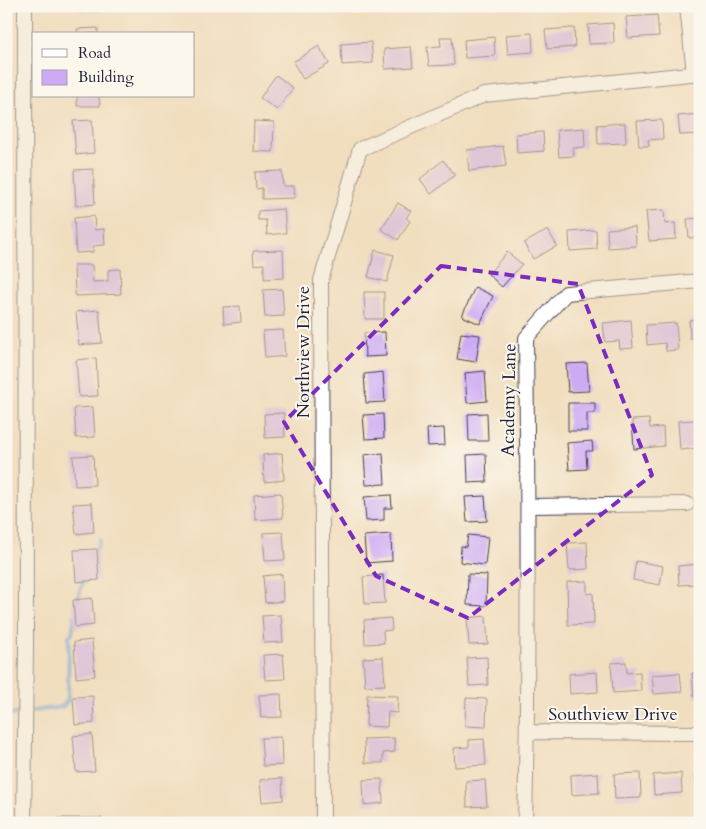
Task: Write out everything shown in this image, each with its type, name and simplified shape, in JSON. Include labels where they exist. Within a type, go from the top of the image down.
[{"type":"street","points":[[24,823],[26,655],[25,6]]},
{"type":"street","points":[[687,6],[697,73]]},
{"type":"street","name":"Northview Drive","points":[[323,823],[321,280],[360,149],[484,95],[697,73]]},
{"type":"street","name":"Academy Lane","points":[[524,823],[527,732],[528,506],[526,338],[566,293],[700,281]]},
{"type":"street","points":[[528,506],[688,504]]},
{"type":"street","name":"Southview Drive","points":[[527,732],[700,734]]},
{"type":"highlighted area","points":[[441,266],[578,284],[652,475],[468,618],[376,576],[284,422]]},
{"type":"green space","points":[[6,6],[12,6],[8,702],[6,702]]},
{"type":"building","points":[[80,6],[101,6],[101,11],[80,12]]},
{"type":"building","points":[[657,15],[659,36],[628,38],[626,17]]},
{"type":"building","points":[[613,23],[614,43],[589,44],[588,25]]},
{"type":"building","points":[[98,28],[98,32],[77,32],[77,29]]},
{"type":"building","points":[[574,28],[575,47],[547,49],[545,30]]},
{"type":"building","points":[[532,33],[533,52],[508,54],[506,35]]},
{"type":"building","points":[[440,37],[452,37],[454,65],[429,66],[427,47],[441,46]]},
{"type":"building","points":[[494,37],[495,56],[465,58],[464,40]]},
{"type":"building","points":[[371,42],[373,63],[342,65],[341,44]]},
{"type":"building","points":[[319,46],[329,64],[303,79],[293,62]]},
{"type":"building","points":[[411,47],[413,67],[385,69],[384,49]]},
{"type":"building","points":[[276,75],[293,88],[277,110],[260,98]]},
{"type":"building","points":[[77,98],[99,98],[100,106],[77,106]]},
{"type":"building","points":[[700,114],[700,134],[680,135],[678,116]]},
{"type":"building","points":[[92,120],[94,153],[76,155],[73,121]]},
{"type":"building","points":[[662,120],[663,139],[648,140],[649,146],[639,146],[637,121]]},
{"type":"building","points":[[254,121],[274,122],[273,152],[253,151]]},
{"type":"building","points":[[625,123],[626,143],[598,144],[597,125]]},
{"type":"building","points":[[584,128],[585,147],[573,148],[574,156],[559,157],[557,130]]},
{"type":"building","points":[[543,132],[544,151],[517,153],[516,134]]},
{"type":"building","points":[[503,146],[506,166],[469,171],[467,150]]},
{"type":"building","points":[[443,160],[455,175],[431,194],[420,179]]},
{"type":"building","points":[[93,169],[95,204],[76,206],[74,170]]},
{"type":"building","points":[[282,171],[283,186],[294,186],[295,198],[262,199],[262,188],[256,189],[255,172]]},
{"type":"building","points":[[398,203],[411,211],[406,218],[410,221],[398,240],[381,229]]},
{"type":"building","points":[[284,209],[286,233],[267,235],[266,220],[258,220],[258,211]]},
{"type":"building","points":[[664,210],[665,224],[675,223],[676,239],[649,241],[646,211]]},
{"type":"building","points":[[94,216],[95,230],[104,229],[105,245],[93,246],[93,252],[76,253],[74,218]]},
{"type":"building","points":[[700,218],[700,237],[689,238],[687,219]]},
{"type":"building","points":[[635,227],[636,246],[608,248],[607,229]]},
{"type":"building","points":[[548,230],[557,246],[533,259],[524,243]]},
{"type":"building","points":[[596,230],[597,249],[570,251],[569,232]]},
{"type":"building","points":[[283,250],[284,278],[264,279],[264,264],[254,265],[253,251]]},
{"type":"building","points":[[375,250],[394,255],[387,282],[368,277]]},
{"type":"building","points":[[507,252],[522,264],[502,287],[488,274]]},
{"type":"building","points":[[74,265],[92,265],[93,282],[108,281],[108,270],[120,269],[121,294],[75,296]]},
{"type":"building","points":[[475,287],[493,296],[480,324],[462,316]]},
{"type":"building","points":[[282,289],[284,316],[265,317],[263,290]]},
{"type":"building","points":[[364,292],[384,292],[384,319],[365,319]]},
{"type":"building","points":[[240,306],[241,322],[224,324],[223,307]]},
{"type":"building","points":[[99,310],[102,343],[79,345],[76,312]]},
{"type":"building","points":[[700,319],[700,338],[690,338],[689,320]]},
{"type":"building","points":[[631,320],[633,348],[620,349],[619,341],[605,342],[603,323]]},
{"type":"building","points":[[676,323],[678,350],[666,351],[665,343],[647,345],[646,325]]},
{"type":"building","points":[[283,330],[285,356],[265,358],[263,331]]},
{"type":"building","points":[[385,332],[386,356],[365,357],[364,333]]},
{"type":"building","points":[[461,333],[480,335],[476,362],[457,359]]},
{"type":"building","points":[[96,358],[98,396],[79,397],[76,360]]},
{"type":"building","points":[[587,363],[589,391],[568,392],[566,364]]},
{"type":"building","points":[[485,371],[487,401],[467,403],[465,373]]},
{"type":"building","points":[[383,372],[385,402],[366,403],[364,374]]},
{"type":"building","points":[[568,403],[595,403],[595,413],[587,413],[587,431],[568,431]]},
{"type":"building","points":[[93,407],[95,437],[76,438],[74,408]]},
{"type":"building","points":[[284,413],[285,437],[265,438],[264,414]]},
{"type":"building","points":[[487,413],[488,441],[469,441],[468,414]]},
{"type":"building","points":[[383,414],[384,438],[365,439],[363,415]]},
{"type":"building","points":[[649,419],[650,428],[663,427],[664,446],[634,449],[632,420]]},
{"type":"building","points":[[696,420],[697,430],[700,430],[700,448],[680,450],[678,421]]},
{"type":"building","points":[[444,428],[445,445],[428,446],[427,429]]},
{"type":"building","points":[[592,441],[593,451],[586,451],[587,469],[569,470],[567,443]]},
{"type":"building","points":[[282,453],[284,480],[264,482],[263,455]]},
{"type":"building","points":[[383,453],[385,484],[366,485],[364,455]]},
{"type":"building","points":[[486,454],[487,482],[468,483],[467,455]]},
{"type":"building","points":[[93,455],[95,485],[75,486],[73,456]]},
{"type":"building","points":[[281,493],[283,518],[255,520],[254,495]]},
{"type":"building","points":[[391,495],[392,508],[384,508],[384,520],[366,521],[364,497]]},
{"type":"building","points":[[485,496],[487,521],[467,522],[465,497]]},
{"type":"building","points":[[92,503],[94,532],[76,534],[73,504]]},
{"type":"building","points":[[283,532],[285,560],[265,561],[263,533]]},
{"type":"building","points":[[391,534],[392,561],[366,563],[364,536]]},
{"type":"building","points":[[468,535],[488,537],[485,565],[460,562],[461,546],[466,547]]},
{"type":"building","points":[[587,542],[588,569],[569,570],[567,543]]},
{"type":"building","points":[[97,549],[99,580],[76,582],[74,550]]},
{"type":"building","points":[[636,561],[663,566],[660,585],[633,580]]},
{"type":"building","points":[[700,564],[700,584],[679,585],[678,566]]},
{"type":"building","points":[[282,574],[283,601],[265,603],[263,576]]},
{"type":"building","points":[[468,574],[487,575],[486,606],[467,605]]},
{"type":"building","points":[[383,575],[385,603],[365,604],[363,577]]},
{"type":"building","points":[[587,581],[587,594],[593,593],[594,624],[568,625],[567,582]]},
{"type":"building","points":[[92,598],[94,625],[75,627],[73,600]]},
{"type":"building","points":[[281,615],[283,642],[264,643],[262,616]]},
{"type":"building","points":[[486,616],[488,644],[469,645],[467,618]]},
{"type":"building","points":[[391,618],[392,630],[383,631],[384,643],[365,644],[364,620]]},
{"type":"building","points":[[92,640],[95,676],[76,678],[74,642]]},
{"type":"building","points":[[283,654],[285,679],[265,680],[263,655]]},
{"type":"building","points":[[383,657],[385,685],[365,686],[363,658]]},
{"type":"building","points":[[487,657],[488,685],[469,686],[467,658]]},
{"type":"building","points":[[626,662],[627,673],[640,672],[641,691],[613,693],[611,663]]},
{"type":"building","points":[[597,672],[598,692],[570,694],[569,674]]},
{"type":"building","points":[[680,673],[682,692],[654,694],[652,675]]},
{"type":"building","points":[[692,673],[700,673],[700,697],[694,697]]},
{"type":"building","points":[[281,694],[282,717],[261,718],[259,695]]},
{"type":"building","points":[[367,695],[398,696],[397,713],[388,712],[387,727],[366,726]]},
{"type":"building","points":[[93,696],[94,723],[75,725],[73,697]]},
{"type":"building","points":[[466,698],[487,699],[486,727],[465,726]]},
{"type":"building","points":[[92,734],[95,771],[76,772],[73,736]]},
{"type":"building","points":[[281,737],[282,765],[263,766],[261,738]]},
{"type":"building","points":[[394,738],[395,752],[383,753],[383,763],[365,763],[364,739]]},
{"type":"building","points":[[484,739],[486,765],[455,767],[454,748],[469,747],[469,740]]},
{"type":"building","points":[[598,773],[599,793],[572,795],[571,775]]},
{"type":"building","points":[[640,773],[641,798],[615,799],[614,774]]},
{"type":"building","points":[[681,773],[682,793],[654,795],[653,775]]},
{"type":"building","points":[[700,774],[700,801],[697,801],[695,775]]},
{"type":"building","points":[[282,778],[283,800],[262,802],[260,780]]},
{"type":"building","points":[[382,779],[383,803],[364,805],[363,780]]},
{"type":"building","points":[[485,780],[487,806],[467,807],[466,781]]},
{"type":"building","points":[[58,818],[102,818],[102,823],[58,823]]},
{"type":"waterway","points":[[95,553],[100,540]]},
{"type":"waterway","points":[[77,605],[81,587],[86,577]]},
{"type":"waterway","points":[[6,715],[62,707],[68,700],[69,636],[72,634],[75,615]]}]
